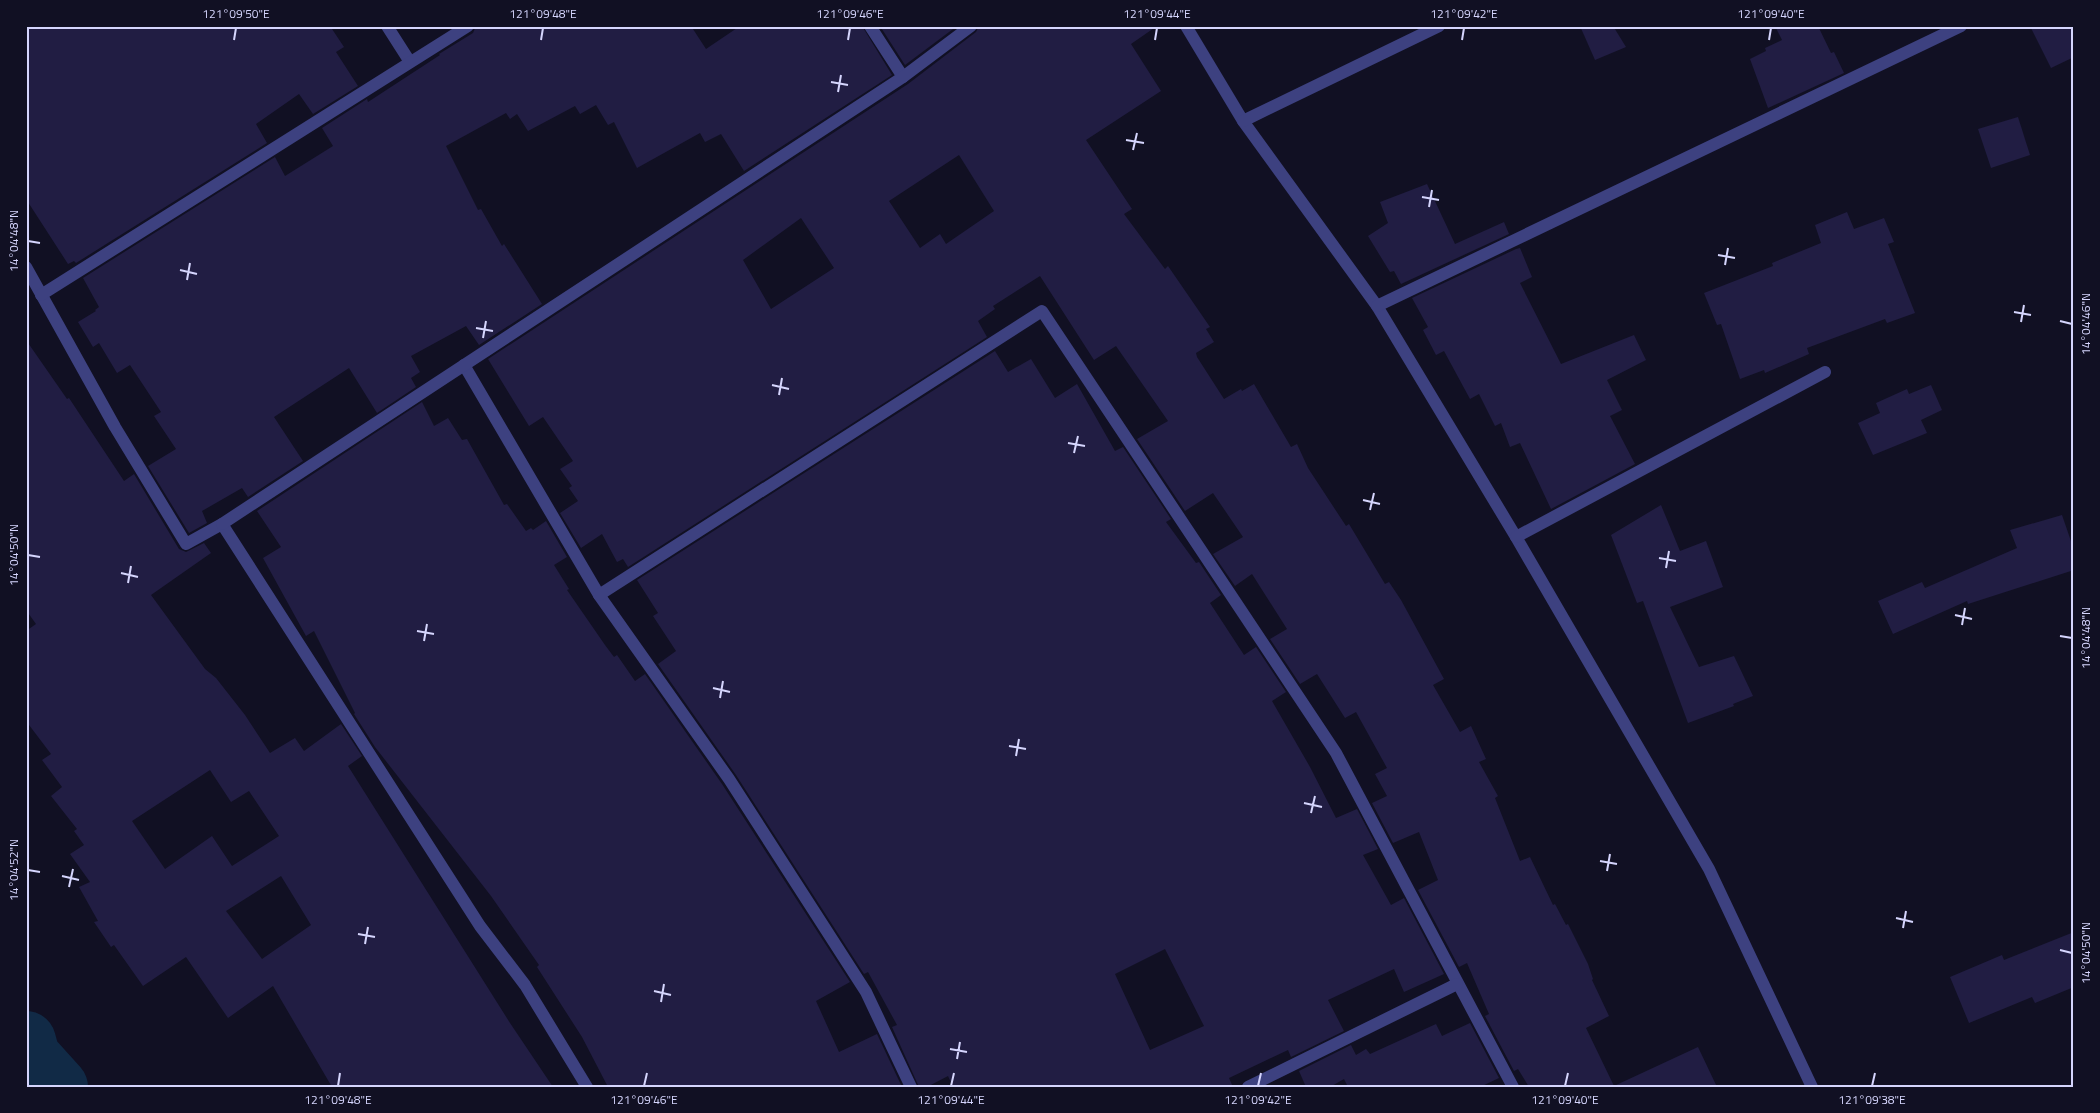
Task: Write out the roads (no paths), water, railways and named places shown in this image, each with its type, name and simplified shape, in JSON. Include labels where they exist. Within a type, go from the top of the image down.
[{"type":"street","points":[[387,26],[410,62]]},
{"type":"street","points":[[41,295],[468,26]]},
{"type":"street","points":[[870,26],[903,77]]},
{"type":"street","points":[[26,267],[115,427],[186,544],[222,524],[903,77],[971,26]]},
{"type":"street","points":[[1186,26],[1243,121],[1377,306],[1516,537],[1709,869],[1812,1087]]},
{"type":"street","points":[[1243,121],[1439,26]]},
{"type":"street","points":[[1377,306],[1961,26]]},
{"type":"street","points":[[599,595],[1042,312],[1336,753],[1457,984],[1514,1087]]},
{"type":"street","points":[[464,365],[599,595],[729,779],[866,992],[911,1087]]},
{"type":"street","points":[[1516,537],[1825,372]]},
{"type":"street","points":[[222,524],[480,926],[525,985],[587,1087]]},
{"type":"street","points":[[1248,1087],[1457,984]]},
{"type":"waterway","points":[[26,1041],[30,1056],[58,1087]]}]
